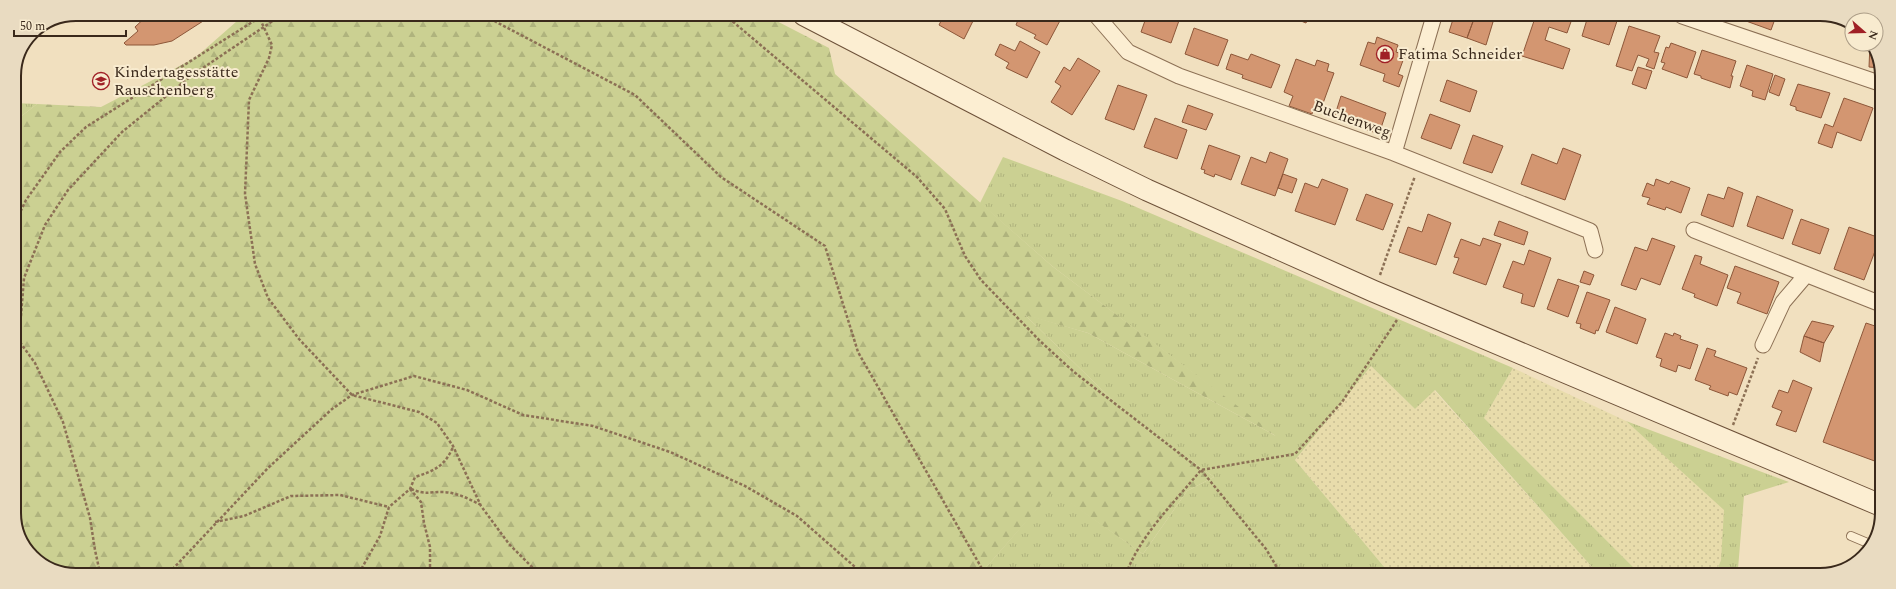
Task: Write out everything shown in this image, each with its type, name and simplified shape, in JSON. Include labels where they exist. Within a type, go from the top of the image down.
[{"type":"main road","points":[[816,21],[1072,154],[1147,190],[1373,291],[1875,503]]},
{"type":"street","name":"Buchenweg","points":[[1101,21],[1128,52],[1179,76],[1394,154],[1590,231],[1595,250]]},
{"type":"street","points":[[1394,154],[1433,21]]},
{"type":"street","points":[[1697,21],[1875,82]]},
{"type":"street","points":[[1694,230],[1875,302]]},
{"type":"street","points":[[1763,345],[1783,302],[1806,275]]},
{"type":"lane","points":[[1851,536],[1867,543]]},
{"type":"path","points":[[21,210],[26,200],[60,152],[86,128],[257,21]]},
{"type":"path","points":[[261,21],[263,29],[272,45],[269,58],[249,100],[245,194],[255,264],[268,298],[299,339],[352,395],[419,412],[437,423],[453,446],[481,506],[509,544],[533,568]]},
{"type":"path","points":[[21,325],[24,278],[45,225],[68,190],[122,132],[190,76],[274,21]]},
{"type":"path","points":[[494,21],[635,95],[721,176],[825,246],[858,352],[982,568]]},
{"type":"path","points":[[732,21],[917,177],[945,209],[965,256],[981,280],[1040,341],[1074,372],[1201,470],[1266,550],[1277,568]]},
{"type":"path","points":[[1373,291],[1420,164]]},
{"type":"path","points":[[1128,568],[1132,558],[1146,537],[1201,470],[1295,454],[1342,402],[1408,305]]},
{"type":"path","points":[[21,342],[35,363],[63,422],[90,518],[99,568]]},
{"type":"path","points":[[1738,410],[1763,345]]},
{"type":"path","points":[[174,568],[215,522],[268,468],[332,409],[352,395],[414,376],[467,390],[523,415],[593,426],[670,452],[745,486],[797,516],[856,568]]},
{"type":"path","points":[[361,568],[380,536],[389,507],[410,489],[415,477],[431,472],[448,460],[453,446]]},
{"type":"path","points":[[410,489],[424,494],[443,492],[457,495],[481,506]]},
{"type":"path","points":[[410,489],[422,502],[424,524],[430,547],[430,568]]},
{"type":"path","points":[[215,522],[244,516],[291,496],[340,495],[389,507]]},
{"type":"shaded area","points":[[1371,366],[1415,409],[1434,390],[1593,568],[1385,568],[1295,460]]},
{"type":"shaded area","points":[[1513,368],[1626,421],[1725,510],[1721,560],[1718,568],[1634,568],[1484,418]]},
{"type":"green space","points":[[237,21],[777,21],[829,48],[835,74],[1052,266],[1280,438],[1088,333],[1025,315],[1127,414],[1214,477],[1187,491],[1143,554],[1053,491],[986,568],[69,568],[55,564],[45,559],[30,544],[25,534],[21,517],[21,117],[37,104],[101,107],[195,58]]},
{"type":"green space","points":[[21,103],[37,104],[21,117]]},
{"type":"green space","points":[[1003,157],[1122,201],[1513,368],[1484,418],[1634,568],[1593,568],[1435,390],[1415,409],[1371,366],[1295,460],[1385,568],[986,568],[1053,490],[1143,554],[1187,491],[1214,477],[1127,414],[1024,314],[1088,333],[1276,436],[1052,266],[980,203]]},
{"type":"green space","points":[[1626,421],[1789,482],[1744,496],[1738,568],[1718,568],[1721,560],[1724,510]]},
{"type":"building","points":[[141,21],[203,21],[172,41],[154,45],[126,45],[124,43],[138,31],[135,27]]},
{"type":"building","points":[[941,21],[973,21],[964,39],[939,25]]},
{"type":"building","points":[[1018,21],[1060,21],[1047,45],[1034,38],[1036,35],[1016,25]]},
{"type":"building","points":[[1145,21],[1179,21],[1171,43],[1141,32]]},
{"type":"building","points":[[1452,21],[1473,21],[1467,38],[1449,32]]},
{"type":"building","points":[[1473,21],[1493,22],[1486,45],[1467,38]]},
{"type":"building","points":[[1534,21],[1571,21],[1567,33],[1549,27],[1545,40],[1570,49],[1563,69],[1522,56]]},
{"type":"building","points":[[1586,21],[1617,21],[1609,45],[1582,36]]},
{"type":"building","points":[[1746,21],[1774,21],[1771,30]]},
{"type":"building","points":[[1629,26],[1660,36],[1654,52],[1659,53],[1654,69],[1646,66],[1649,59],[1638,55],[1632,71],[1616,66]]},
{"type":"building","points":[[1194,28],[1228,40],[1218,66],[1185,54]]},
{"type":"building","points":[[1377,37],[1398,45],[1396,52],[1405,55],[1398,74],[1403,76],[1399,87],[1383,81],[1385,74],[1360,65],[1368,42],[1375,44]]},
{"type":"building","points":[[1020,41],[1040,52],[1027,78],[1006,68],[1009,63],[995,55],[1000,44],[1015,51]]},
{"type":"building","points":[[1671,43],[1696,52],[1687,78],[1662,69],[1665,63],[1661,62],[1666,47],[1669,48]]},
{"type":"building","points":[[1702,50],[1736,61],[1731,76],[1733,76],[1730,88],[1694,74]]},
{"type":"building","points":[[1870,52],[1871,55],[1874,67],[1869,67]]},
{"type":"building","points":[[1231,54],[1248,60],[1251,54],[1280,65],[1271,88],[1242,78],[1243,75],[1226,69]]},
{"type":"building","points":[[1078,58],[1100,71],[1072,115],[1051,102],[1061,86],[1055,82],[1064,67],[1070,71]]},
{"type":"building","points":[[1296,59],[1315,66],[1317,60],[1329,64],[1327,71],[1334,73],[1322,106],[1315,104],[1312,114],[1289,106],[1293,96],[1284,92]]},
{"type":"building","points":[[1747,65],[1773,74],[1765,100],[1752,96],[1753,91],[1740,86]]},
{"type":"building","points":[[1638,67],[1652,71],[1646,89],[1632,84]]},
{"type":"building","points":[[1775,75],[1785,79],[1779,96],[1769,92]]},
{"type":"building","points":[[1447,80],[1477,91],[1470,112],[1440,101]]},
{"type":"building","points":[[1798,84],[1830,93],[1821,118],[1796,110],[1796,107],[1790,105]]},
{"type":"building","points":[[1118,85],[1147,95],[1134,130],[1105,119]]},
{"type":"building","points":[[1341,96],[1386,113],[1379,134],[1334,118]]},
{"type":"building","points":[[1844,98],[1873,108],[1861,141],[1837,132],[1832,148],[1818,143],[1825,124],[1833,127]]},
{"type":"building","points":[[1188,105],[1213,114],[1206,130],[1182,122]]},
{"type":"building","points":[[1430,114],[1460,125],[1451,149],[1421,138]]},
{"type":"building","points":[[1155,118],[1187,130],[1177,159],[1144,147]]},
{"type":"building","points":[[1473,135],[1503,146],[1492,173],[1463,163]]},
{"type":"building","points":[[1209,145],[1240,156],[1231,180],[1215,174],[1214,177],[1204,173],[1205,170],[1201,169]]},
{"type":"building","points":[[1563,148],[1581,155],[1565,200],[1521,184],[1532,154],[1557,164]]},
{"type":"building","points":[[1270,152],[1288,159],[1275,196],[1241,184],[1251,157],[1266,163]]},
{"type":"building","points":[[1283,174],[1297,179],[1292,193],[1278,188]]},
{"type":"building","points":[[1322,179],[1348,189],[1335,225],[1295,211],[1305,183],[1318,188]]},
{"type":"building","points":[[1656,179],[1669,184],[1671,181],[1690,188],[1681,213],[1666,207],[1665,210],[1647,204],[1650,198],[1642,196],[1647,183],[1654,186]]},
{"type":"building","points":[[1728,187],[1743,193],[1733,227],[1701,215],[1708,194],[1724,199]]},
{"type":"building","points":[[1366,194],[1393,204],[1383,230],[1356,220]]},
{"type":"building","points":[[1757,196],[1793,210],[1783,239],[1747,226]]},
{"type":"building","points":[[1428,214],[1451,223],[1436,265],[1399,252],[1408,227],[1422,232]]},
{"type":"building","points":[[1801,219],[1829,229],[1820,254],[1792,244]]},
{"type":"building","points":[[1499,221],[1528,232],[1524,245],[1494,235]]},
{"type":"building","points":[[1849,227],[1875,236],[1875,251],[1864,280],[1834,269]]},
{"type":"building","points":[[1483,238],[1501,244],[1486,285],[1453,273],[1459,258],[1454,257],[1461,239],[1480,246]]},
{"type":"building","points":[[1652,238],[1675,246],[1660,285],[1641,278],[1636,290],[1621,285],[1635,247],[1647,251]]},
{"type":"building","points":[[1529,250],[1551,258],[1534,307],[1521,303],[1523,294],[1503,287],[1513,261],[1524,265]]},
{"type":"building","points":[[1695,255],[1702,257],[1700,264],[1728,275],[1717,306],[1694,297],[1695,294],[1682,289]]},
{"type":"building","points":[[1735,266],[1779,282],[1767,314],[1737,303],[1741,293],[1727,288]]},
{"type":"building","points":[[1584,271],[1594,275],[1590,285],[1580,282]]},
{"type":"building","points":[[1558,279],[1579,286],[1568,317],[1547,309]]},
{"type":"building","points":[[1587,292],[1610,300],[1598,331],[1596,330],[1595,334],[1580,328],[1581,324],[1576,323]]},
{"type":"building","points":[[1615,307],[1646,319],[1637,344],[1606,332]]},
{"type":"building","points":[[1812,321],[1834,326],[1824,343],[1804,336]]},
{"type":"building","points":[[1866,323],[1875,326],[1875,461],[1823,442]]},
{"type":"building","points":[[1665,333],[1673,336],[1674,333],[1681,336],[1680,339],[1698,345],[1690,369],[1678,365],[1676,372],[1660,366],[1662,359],[1656,357]]},
{"type":"building","points":[[1804,336],[1824,343],[1820,362],[1800,352]]},
{"type":"building","points":[[1707,348],[1716,351],[1714,356],[1747,368],[1737,395],[1729,392],[1728,396],[1709,389],[1711,386],[1695,380]]},
{"type":"building","points":[[1793,380],[1812,388],[1796,432],[1776,425],[1782,411],[1772,407],[1779,390],[1788,393]]},
{"type":"place","name":"Fatima Schneider","points":[[1385,54]]},
{"type":"place","name":"Kindertagesstätte Rauschenberg","points":[[101,81]]}]
